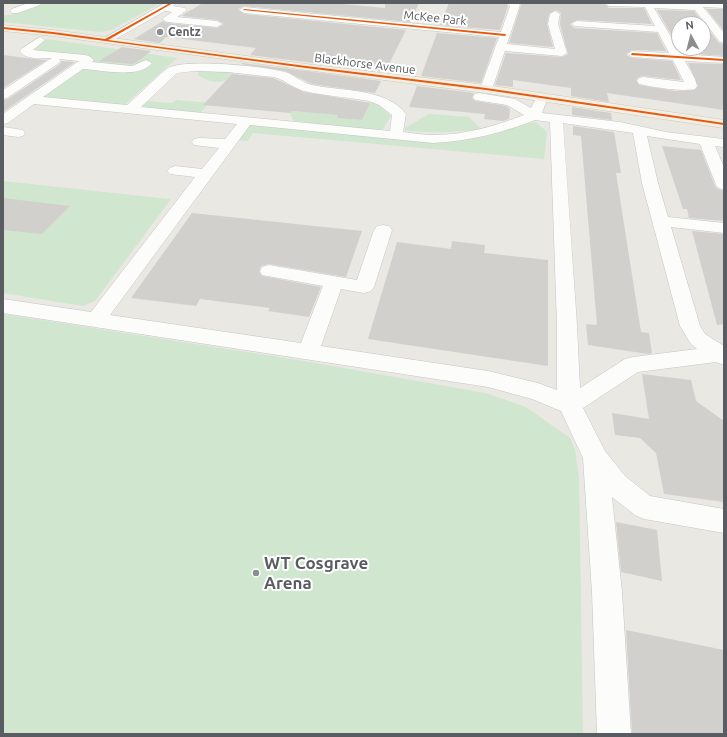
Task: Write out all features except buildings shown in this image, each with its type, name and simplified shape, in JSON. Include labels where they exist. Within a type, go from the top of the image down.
[{"type":"main road","name":"Blackhorse Avenue","points":[[3,28],[106,40],[482,93],[542,97],[724,124]]},
{"type":"street","points":[[16,11],[38,3]]},
{"type":"street","points":[[283,13],[295,3]]},
{"type":"street","points":[[512,3],[515,5],[501,47],[482,93],[511,102],[534,116]]},
{"type":"street","points":[[609,3],[724,5]]},
{"type":"street","points":[[644,81],[691,86],[689,79],[647,4]]},
{"type":"street","points":[[696,5],[724,40]]},
{"type":"street","points":[[106,40],[167,6],[182,10],[167,19],[217,24]]},
{"type":"street","name":"McKee Park","points":[[244,10],[505,34]]},
{"type":"street","points":[[501,47],[562,54],[554,24],[554,14]]},
{"type":"street","points":[[137,22],[151,24]]},
{"type":"street","points":[[577,24],[661,29]]},
{"type":"street","points":[[3,120],[88,60],[85,58],[26,53],[24,51],[40,40]]},
{"type":"street","points":[[632,54],[724,60]]},
{"type":"street","points":[[3,95],[55,62]]},
{"type":"street","points":[[82,65],[132,69],[140,67],[146,63]]},
{"type":"street","points":[[130,110],[173,70],[195,68],[272,73],[318,90],[376,99],[392,107],[398,114],[396,136]]},
{"type":"street","points":[[195,68],[193,78],[197,80]]},
{"type":"street","points":[[534,116],[542,97]]},
{"type":"street","points":[[32,100],[433,139],[466,137],[490,132],[534,116],[620,126],[666,136],[724,143]]},
{"type":"street","points":[[556,118],[567,325],[567,373],[570,405],[596,458],[616,484],[644,507],[724,521]]},
{"type":"street","points":[[96,320],[246,121]]},
{"type":"street","points":[[3,131],[18,133]]},
{"type":"street","points":[[638,131],[660,221],[690,326],[698,339],[721,355]]},
{"type":"street","points":[[705,140],[724,186]]},
{"type":"street","points":[[199,142],[229,144]]},
{"type":"street","points":[[175,171],[207,174]]},
{"type":"street","points":[[660,221],[724,228]]},
{"type":"street","points":[[269,271],[364,287],[383,230]]},
{"type":"street","points":[[308,352],[334,282]]},
{"type":"street","points":[[3,306],[488,379],[538,392],[570,405]]},
{"type":"street","points":[[570,405],[633,365],[721,355]]},
{"type":"street","points":[[596,458],[607,592],[614,734]]},
{"type":"green space","points":[[40,3],[161,3],[111,30],[101,32],[3,22],[3,15],[11,15]]},
{"type":"green space","points":[[47,39],[177,58],[120,109],[32,100],[88,60],[36,55],[27,48]]},
{"type":"green space","points":[[198,69],[235,71],[226,80],[215,82],[204,79],[198,75]]},
{"type":"green space","points":[[176,100],[210,103],[200,113],[147,108],[142,106],[147,101],[172,103]]},
{"type":"green space","points":[[371,101],[380,105],[391,116],[383,129],[377,131],[293,121],[290,113],[292,111],[338,115],[337,118],[362,120]]},
{"type":"green space","points":[[429,114],[469,117],[481,129],[443,132],[405,130],[405,128]]},
{"type":"green space","points":[[526,122],[537,123],[547,132],[544,159],[253,133],[248,141],[235,140],[248,124],[435,140]]},
{"type":"green space","points":[[3,181],[171,199],[95,301],[83,306],[3,293]]},
{"type":"green space","name":"WT Cosgrave Arena","points":[[3,314],[298,360],[485,393],[526,407],[570,438],[575,450],[579,477],[583,734],[3,734]]},
{"type":"cycle path","points":[[106,40],[172,3]]},
{"type":"cycle path","points":[[244,10],[505,35]]},
{"type":"cycle path","points":[[3,28],[53,33],[306,67],[486,89],[724,124]]},
{"type":"cycle path","points":[[632,54],[724,60]]},
{"type":"place","name":"Centz","points":[[160,32]]},
{"type":"place","name":"WT Cosgrave Arena","points":[[256,573]]}]
